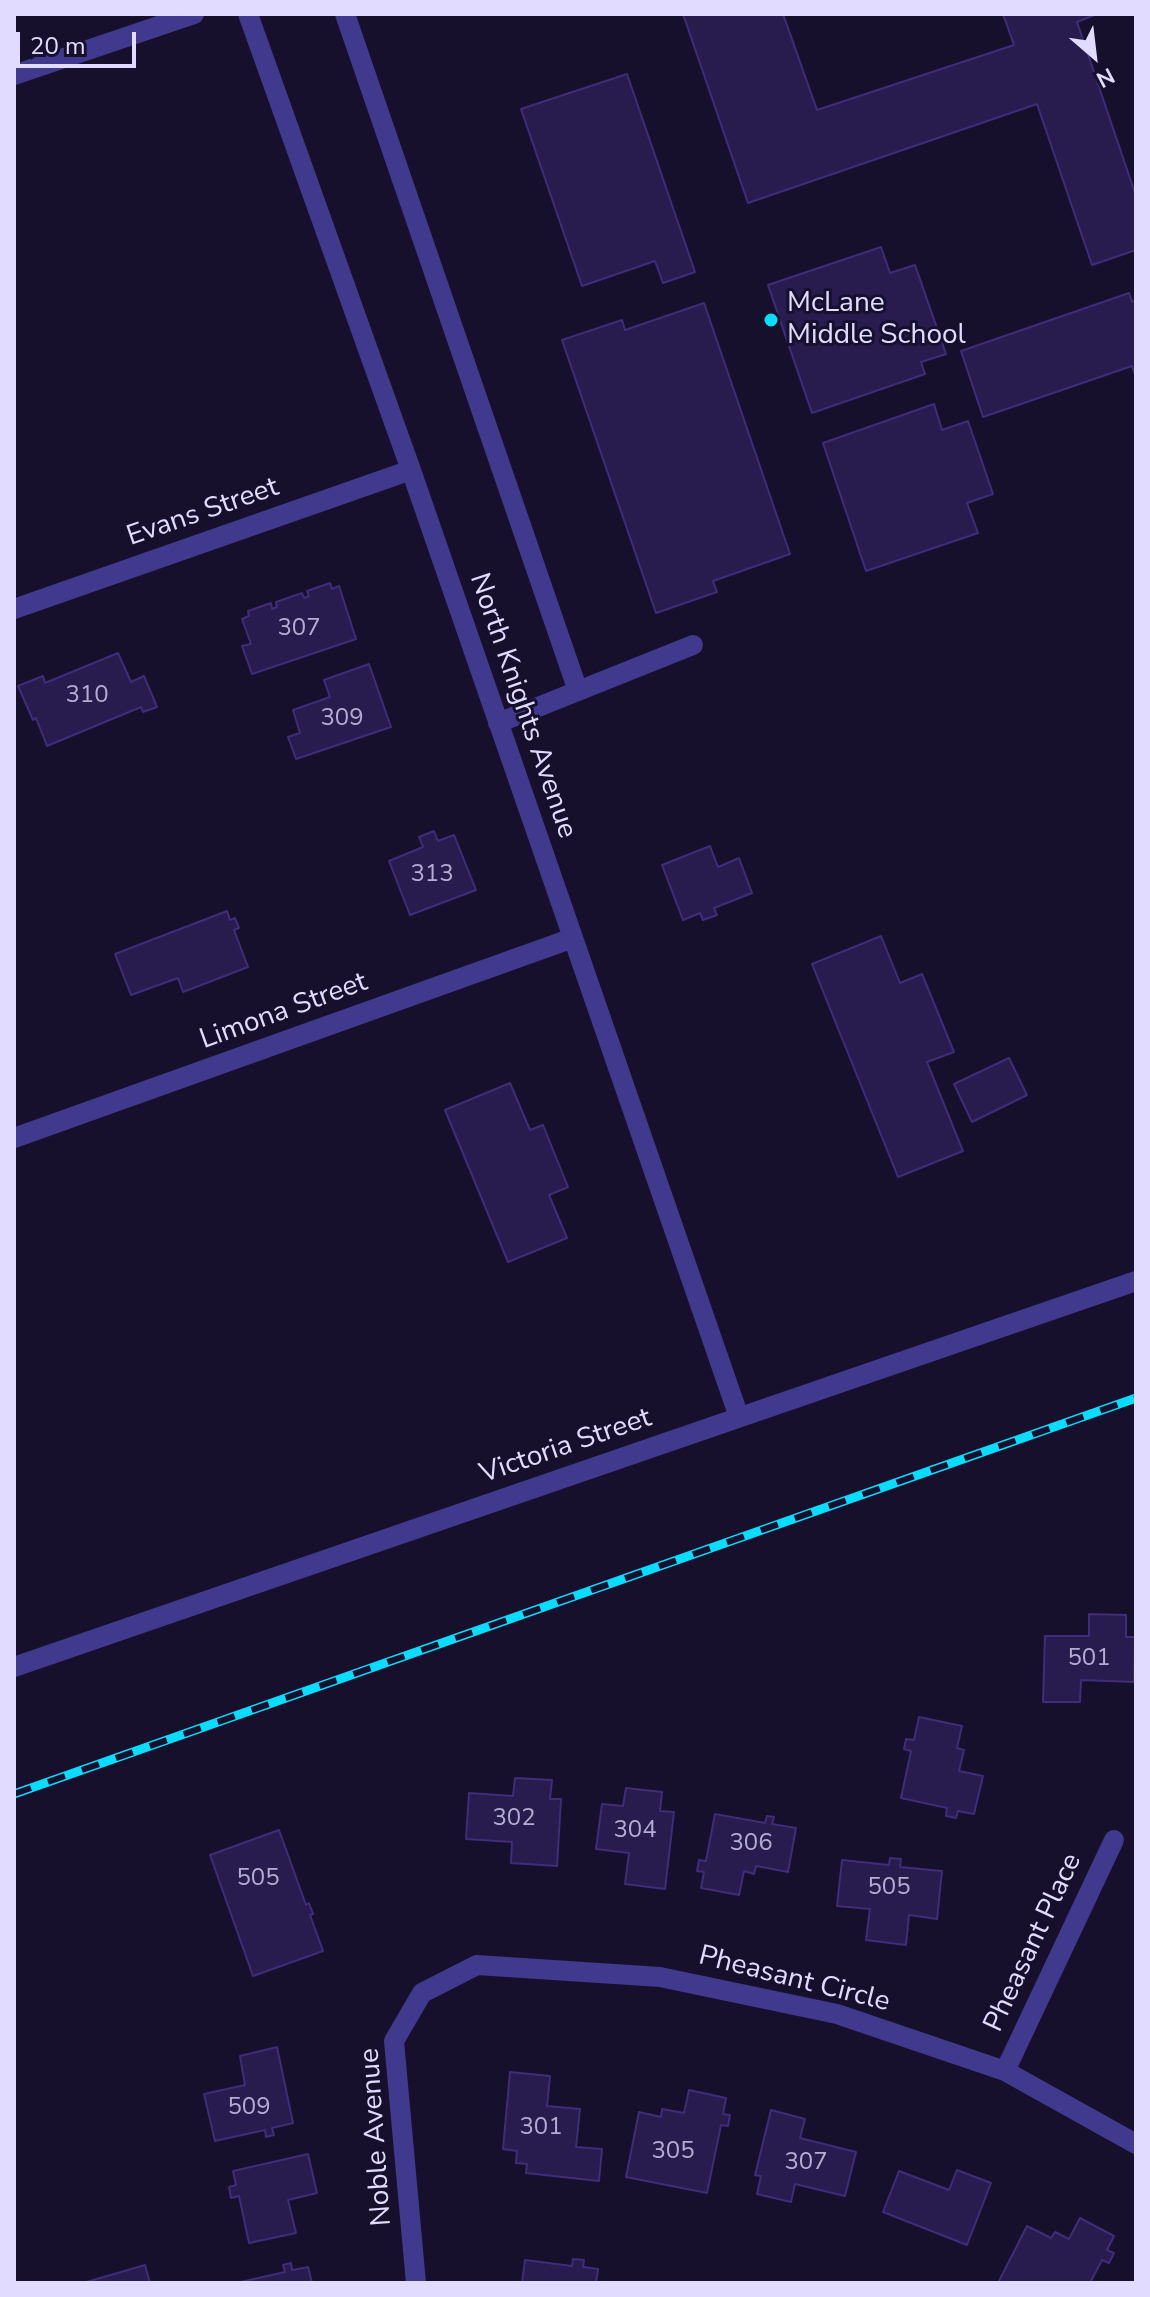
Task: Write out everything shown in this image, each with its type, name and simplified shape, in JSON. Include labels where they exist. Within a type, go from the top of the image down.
[{"type":"street","points":[[14,75],[194,14]]},
{"type":"street","name":"North Knights Avenue","points":[[248,14],[411,470],[739,1417]]},
{"type":"street","points":[[345,14],[578,691]]},
{"type":"street","name":"Evans Street","points":[[14,609],[411,470]]},
{"type":"street","points":[[498,723],[693,645]]},
{"type":"street","name":"Limona Street","points":[[14,1138],[573,938]]},
{"type":"street","name":"Victoria Street","points":[[14,1667],[1136,1281]]},
{"type":"street","name":"Pheasant Place","points":[[1005,2071],[1114,1840]]},
{"type":"street","name":"Pheasant Circle","points":[[422,1993],[477,1965],[660,1977],[837,2014],[1005,2071],[1136,2144]]},
{"type":"street","name":"Noble Avenue","points":[[416,2283],[394,2041],[422,1993]]},
{"type":"building","points":[[683,14],[783,14],[817,110],[1014,45],[1003,14],[1097,14],[1077,22],[1136,196],[1136,250],[1092,265],[1037,104],[748,203]]},
{"type":"building","points":[[627,74],[695,272],[663,283],[655,261],[582,286],[521,109]]},
{"type":"building","points":[[881,247],[890,273],[915,265],[946,354],[921,362],[925,374],[812,413],[768,285]]},
{"type":"building","points":[[1129,293],[1132,302],[1136,300],[1136,378],[1132,366],[983,417],[961,351]]},
{"type":"building","points":[[704,303],[790,554],[713,581],[717,592],[656,613],[562,340],[622,320],[625,330]]},
{"type":"building","points":[[934,404],[942,430],[968,421],[993,494],[967,503],[978,533],[866,571],[823,443]]},
{"type":"building","points":[[330,583],[332,589],[339,586],[356,639],[252,674],[242,646],[251,644],[242,619],[249,616],[248,611],[271,603],[272,609],[277,607],[276,602],[302,593],[304,598],[309,596],[307,591]]},
{"type":"building","points":[[118,653],[131,682],[144,676],[157,707],[143,712],[141,707],[47,746],[18,686],[43,676],[45,683]]},
{"type":"building","points":[[369,664],[391,727],[296,759],[288,737],[300,733],[293,710],[330,697],[324,680]]},
{"type":"building","points":[[434,831],[438,841],[454,835],[476,890],[410,915],[389,861],[423,847],[419,837]]},
{"type":"building","points":[[710,846],[718,867],[739,858],[752,893],[714,908],[717,915],[703,920],[700,913],[683,920],[662,865]]},
{"type":"building","points":[[227,911],[230,920],[235,918],[239,928],[234,930],[248,967],[183,992],[178,978],[131,995],[115,954]]},
{"type":"building","points":[[881,936],[900,983],[922,974],[954,1052],[927,1062],[963,1151],[898,1177],[812,964]]},
{"type":"building","points":[[1009,1058],[1027,1095],[972,1122],[954,1084]]},
{"type":"building","points":[[510,1083],[530,1130],[543,1125],[568,1187],[549,1195],[567,1238],[508,1262],[445,1110]]},
{"type":"building","points":[[1089,1614],[1126,1615],[1126,1637],[1135,1637],[1134,1682],[1081,1680],[1080,1702],[1043,1702],[1045,1636],[1089,1636]]},
{"type":"building","points":[[919,1717],[962,1726],[957,1748],[964,1750],[959,1771],[983,1776],[974,1814],[958,1811],[956,1818],[946,1816],[947,1808],[901,1798],[911,1751],[904,1749],[906,1739],[914,1740]]},
{"type":"building","points":[[515,1778],[552,1780],[550,1799],[561,1799],[557,1866],[511,1863],[512,1842],[466,1839],[469,1793],[513,1796]]},
{"type":"building","points":[[626,1788],[662,1792],[660,1811],[674,1812],[665,1889],[625,1884],[629,1853],[596,1849],[602,1804],[623,1806]]},
{"type":"building","points":[[715,1814],[765,1823],[767,1816],[774,1817],[772,1824],[796,1828],[788,1872],[756,1866],[754,1874],[744,1871],[739,1895],[701,1888],[704,1872],[697,1871],[699,1860],[706,1861]]},
{"type":"building","points":[[279,1830],[306,1905],[309,1903],[313,1914],[310,1915],[323,1951],[253,1976],[210,1855]]},
{"type":"building","points":[[890,1858],[901,1859],[900,1867],[942,1871],[937,1919],[909,1915],[906,1945],[866,1940],[870,1909],[837,1906],[842,1860],[889,1865]]},
{"type":"building","points":[[277,2047],[293,2123],[272,2128],[274,2135],[266,2137],[265,2130],[215,2141],[204,2094],[245,2085],[240,2056]]},
{"type":"building","points":[[510,2072],[550,2076],[547,2106],[580,2109],[576,2147],[602,2149],[599,2181],[526,2173],[527,2164],[516,2163],[517,2151],[503,2149]]},
{"type":"building","points":[[689,2090],[726,2098],[723,2114],[730,2115],[728,2126],[721,2125],[707,2193],[626,2177],[639,2112],[661,2117],[662,2109],[684,2113]]},
{"type":"building","points":[[771,2110],[805,2119],[800,2138],[856,2152],[845,2196],[795,2184],[791,2202],[757,2194],[761,2176],[755,2175]]},
{"type":"building","points":[[308,2154],[317,2193],[288,2200],[296,2233],[249,2243],[239,2196],[231,2198],[229,2187],[236,2185],[233,2171]]},
{"type":"building","points":[[957,2170],[991,2183],[967,2245],[883,2212],[899,2171],[949,2190]]},
{"type":"building","points":[[1080,2218],[1114,2236],[1107,2250],[1114,2253],[1109,2263],[1102,2260],[1090,2283],[998,2283],[1027,2226],[1051,2238],[1055,2232],[1069,2239]]},
{"type":"building","points":[[573,2259],[584,2260],[583,2267],[598,2269],[596,2283],[522,2283],[525,2260],[572,2266]]},
{"type":"building","points":[[291,2263],[292,2270],[308,2267],[312,2283],[236,2283],[285,2272],[283,2265]]},
{"type":"building","points":[[145,2265],[150,2283],[83,2283]]},
{"type":"railway","points":[[14,1794],[1136,1398]]},
{"type":"place","name":"McLane Middle School","points":[[771,320]]}]
